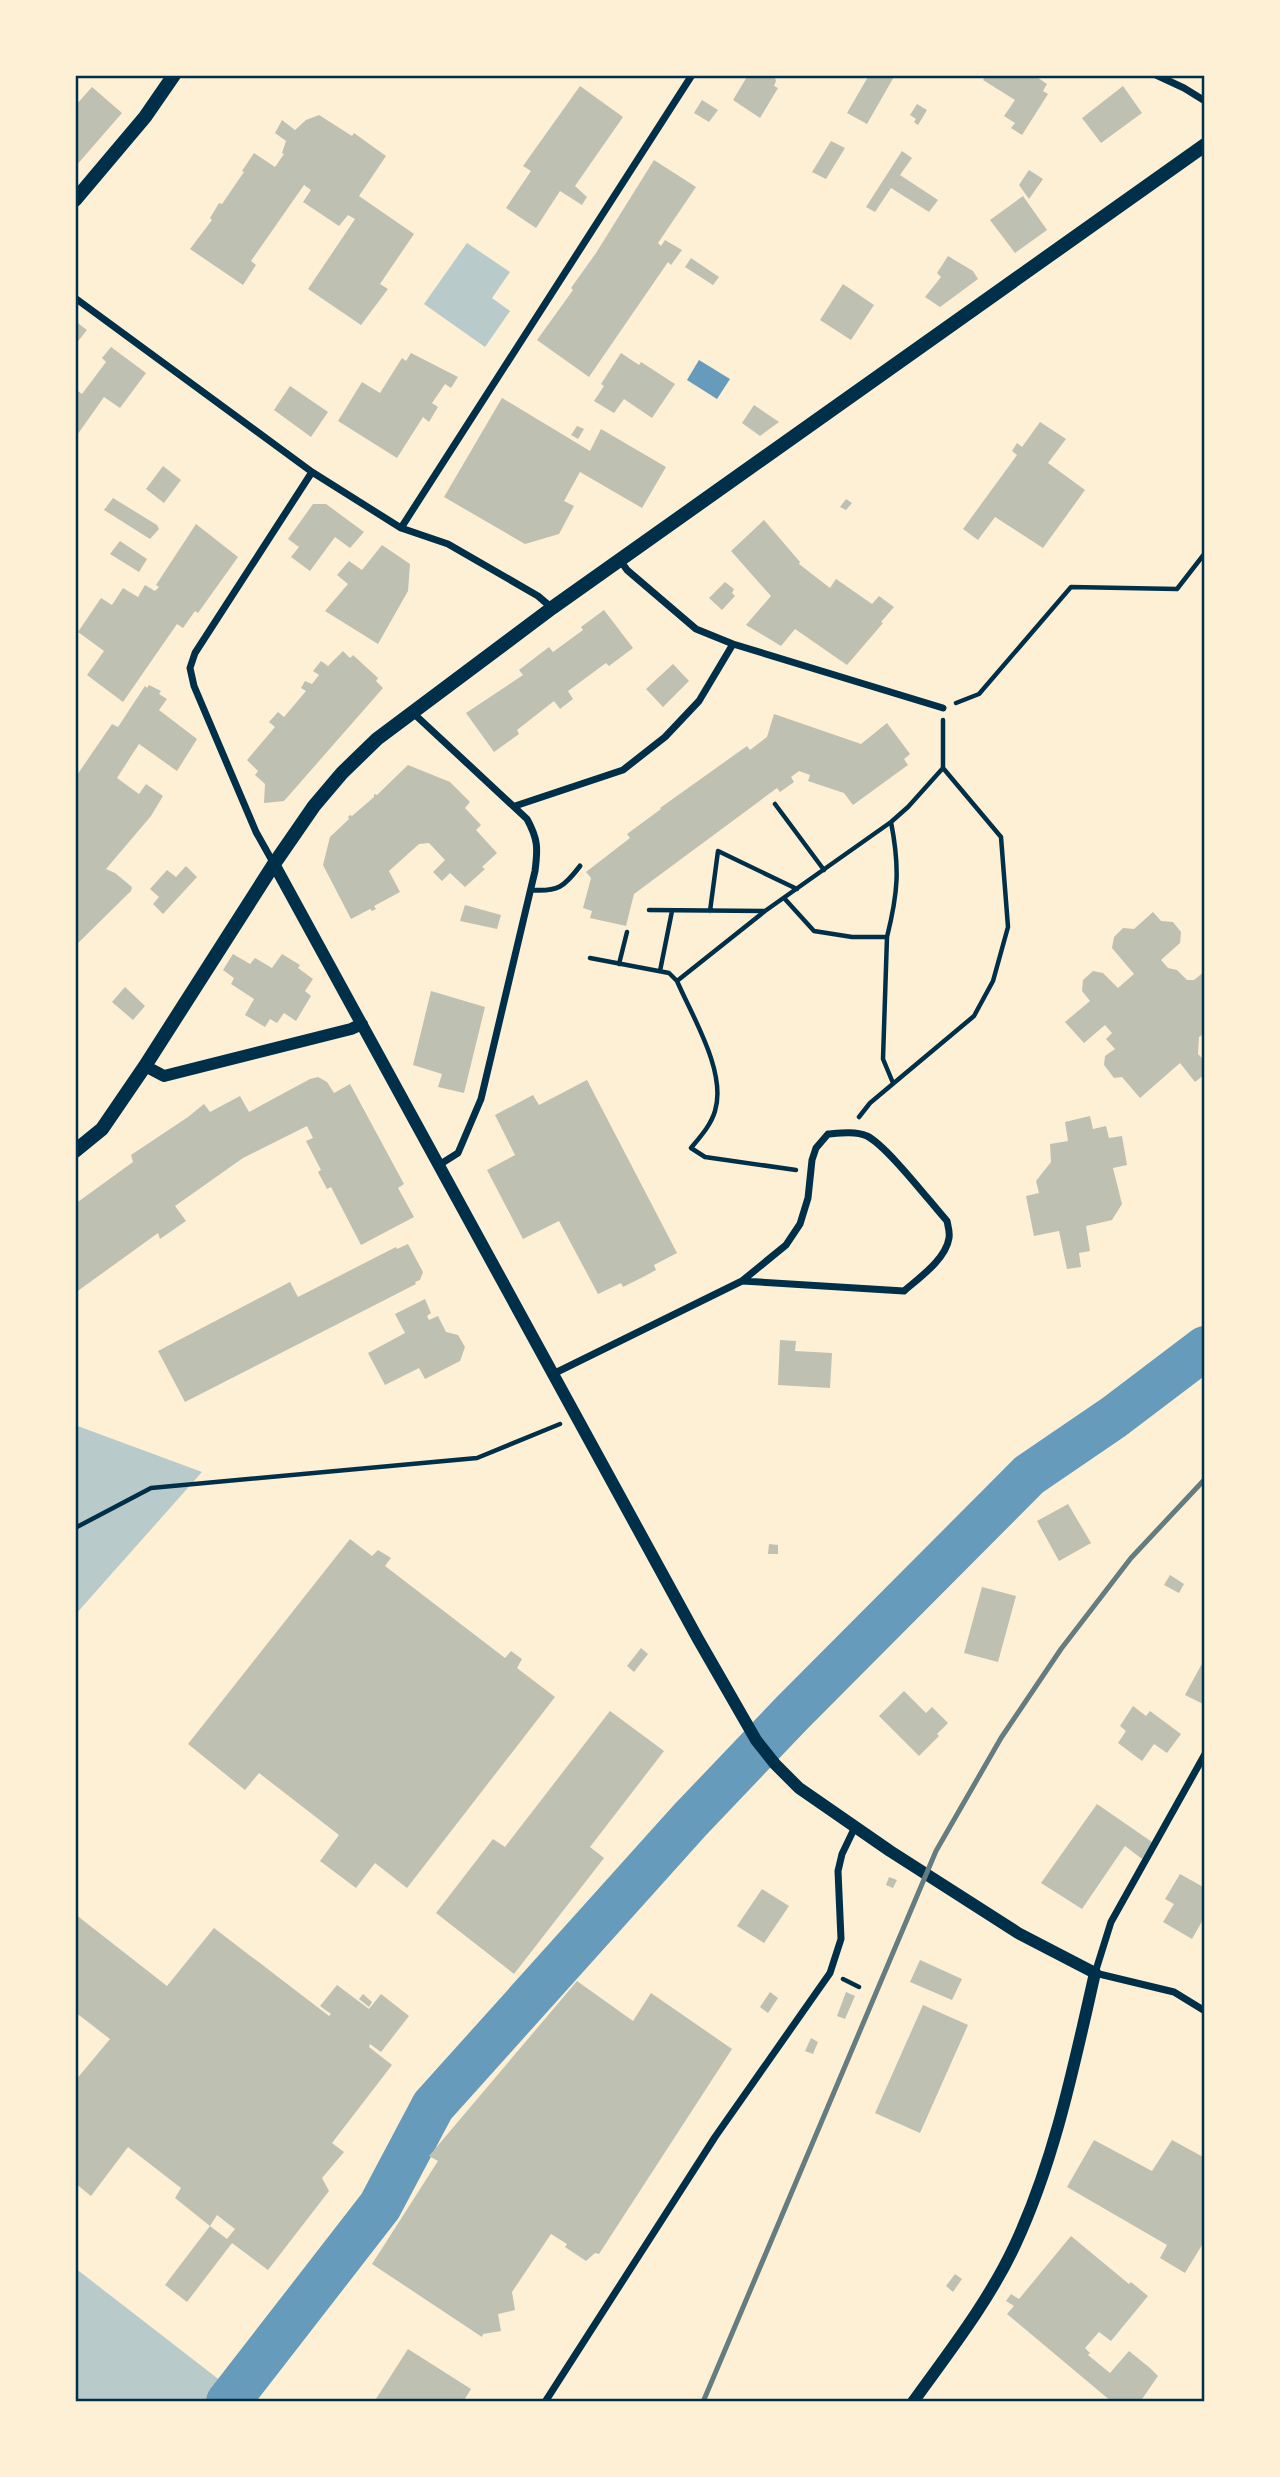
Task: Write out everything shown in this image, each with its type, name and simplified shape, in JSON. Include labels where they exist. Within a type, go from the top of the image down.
[{"type":"main road","points":[[75,200],[145,117],[174,75]]},
{"type":"main road","points":[[75,1151],[102,1129],[314,806],[341,773],[377,738],[552,608],[1203,149]]},
{"type":"street","points":[[401,528],[692,75]]},
{"type":"street","points":[[1156,75],[1184,88],[1205,102]]},
{"type":"street","points":[[75,298],[312,472],[401,528],[449,544],[538,596],[552,608]]},
{"type":"street","points":[[312,472],[195,653],[190,668],[194,686],[250,819],[739,1714],[775,1764],[799,1788],[890,1852],[1018,1933],[1095,1973],[1174,1992],[1205,2011]]},
{"type":"street","points":[[620,561],[696,629],[943,708]]},
{"type":"street","points":[[515,806],[623,769],[665,737],[699,701],[733,643]]},
{"type":"street","points":[[411,711],[527,819],[536,836],[537,851],[531,890],[481,1099],[458,1153],[439,1165]]},
{"type":"street","points":[[145,1066],[164,1076],[362,1024]]},
{"type":"street","points":[[553,1374],[742,1281],[786,1245],[800,1224],[808,1198],[816,1148],[828,1135],[847,1132],[867,1136],[884,1150],[947,1221],[950,1235],[946,1248],[923,1275],[904,1291],[742,1281]]},
{"type":"street","points":[[913,2402],[993,2286],[1016,2244],[1050,2152],[1071,2078],[1095,1973],[1111,1922],[1205,1754]]},
{"type":"street","points":[[545,2402],[715,2137],[830,1973],[841,1939],[838,1871],[842,1854],[855,1827]]},
{"type":"lane","points":[[531,890],[555,890],[569,881],[580,866]]},
{"type":"path","points":[[847,1132],[870,1103],[974,1016],[993,981],[1008,927],[1001,836],[943,768],[943,708],[979,694],[1071,587],[1177,589],[1205,552]]},
{"type":"path","points":[[677,981],[765,911],[891,822],[943,768]]},
{"type":"path","points":[[775,804],[824,870]]},
{"type":"path","points":[[891,822],[898,857],[897,898],[887,937],[883,1059],[894,1083]]},
{"type":"path","points":[[710,911],[718,851],[797,889]]},
{"type":"path","points":[[784,898],[814,931],[852,937],[887,937]]},
{"type":"path","points":[[649,910],[765,911]]},
{"type":"path","points":[[660,971],[672,911]]},
{"type":"path","points":[[619,964],[627,932]]},
{"type":"path","points":[[590,958],[669,973],[677,981],[710,1055],[718,1090],[715,1111],[691,1148],[705,1157],[811,1172]]},
{"type":"path","points":[[75,1528],[150,1488],[477,1458],[577,1417]]},
{"type":"shaded area","points":[[467,243],[510,272],[492,298],[510,311],[485,347],[424,304]]},
{"type":"shaded area","points":[[75,1425],[202,1472],[75,1615]]},
{"type":"shaded area","points":[[75,2268],[248,2402],[75,2402]]},
{"type":"water","points":[[699,360],[730,379],[717,399],[687,380]]},
{"type":"building","points":[[748,75],[774,75],[774,86],[778,88],[760,118],[733,100]]},
{"type":"building","points":[[869,75],[895,75],[867,124],[847,113]]},
{"type":"building","points":[[986,75],[1034,75],[1047,84],[1043,91],[1048,94],[1022,135],[1011,128],[1015,123],[1004,116],[1015,100],[983,80]]},
{"type":"building","points":[[580,86],[623,117],[575,186],[587,197],[582,205],[560,191],[536,228],[506,208],[531,171],[523,166]]},
{"type":"building","points":[[1123,86],[1142,113],[1101,143],[1082,118]]},
{"type":"building","points":[[92,87],[122,113],[75,167],[75,106]]},
{"type":"building","points":[[702,100],[718,110],[709,122],[694,113]]},
{"type":"building","points":[[917,104],[927,110],[918,125],[914,122],[916,119],[910,115]]},
{"type":"building","points":[[319,115],[352,136],[354,133],[386,156],[359,196],[414,234],[380,284],[388,289],[361,325],[308,289],[355,219],[348,215],[339,226],[303,202],[311,190],[304,185],[251,261],[256,265],[243,285],[190,249],[212,220],[210,218],[219,203],[222,204],[244,172],[242,171],[254,153],[275,167],[284,154],[282,153],[286,141],[275,133],[282,120],[295,130],[306,120]]},
{"type":"building","points":[[831,141],[845,148],[826,179],[812,172]]},
{"type":"building","points":[[902,151],[912,158],[900,175],[938,200],[929,212],[891,188],[875,212],[866,207]]},
{"type":"building","points":[[654,160],[696,187],[658,243],[661,246],[665,240],[682,250],[671,265],[668,262],[589,377],[537,340],[573,290],[571,288]]},
{"type":"building","points":[[1029,170],[1043,179],[1029,199],[1019,185]]},
{"type":"building","points":[[1023,196],[1047,230],[1015,253],[990,220]]},
{"type":"building","points":[[948,256],[973,271],[978,279],[940,307],[925,297],[941,277],[937,273]]},
{"type":"building","points":[[691,258],[719,277],[713,285],[685,267]]},
{"type":"building","points":[[843,284],[874,305],[851,340],[820,320]]},
{"type":"building","points":[[75,321],[87,330],[75,345]]},
{"type":"building","points":[[111,347],[146,373],[120,408],[104,397],[75,438],[75,389],[82,394],[106,362],[102,358]]},
{"type":"building","points":[[411,353],[458,377],[451,388],[445,384],[432,403],[438,407],[429,422],[423,417],[397,458],[338,421],[362,382],[380,393],[402,358],[406,361]]},
{"type":"building","points":[[621,353],[639,365],[641,362],[675,384],[652,418],[624,399],[614,413],[594,401],[604,386],[601,384]]},
{"type":"building","points":[[290,386],[328,412],[311,437],[274,410]]},
{"type":"building","points":[[502,398],[590,451],[601,429],[666,467],[642,508],[580,472],[564,501],[574,506],[559,534],[525,544],[444,497]]},
{"type":"building","points":[[754,405],[779,422],[760,436],[742,423]]},
{"type":"building","points":[[1040,422],[1066,439],[1048,463],[1085,490],[1043,548],[995,517],[978,540],[963,529],[1017,455],[1012,451],[1017,443],[1022,447]]},
{"type":"building","points":[[577,426],[584,429],[578,439],[571,435]]},
{"type":"building","points":[[163,466],[181,480],[164,503],[146,489]]},
{"type":"building","points":[[113,498],[157,525],[159,529],[150,539],[104,510]]},
{"type":"building","points":[[846,499],[852,503],[846,510],[840,507]]},
{"type":"building","points":[[313,504],[326,504],[364,532],[350,548],[335,537],[310,571],[291,557],[299,547],[288,539]]},
{"type":"building","points":[[764,520],[799,564],[830,588],[836,579],[872,604],[879,596],[894,607],[847,665],[795,629],[781,646],[746,625],[771,596],[731,551]]},
{"type":"building","points":[[196,524],[238,557],[198,613],[195,611],[183,628],[177,624],[123,702],[87,675],[104,651],[78,632],[101,598],[112,605],[123,588],[138,597],[145,585],[155,591],[159,587],[156,585]]},
{"type":"building","points":[[120,541],[147,559],[139,572],[110,554]]},
{"type":"building","points":[[382,545],[410,564],[408,591],[378,644],[325,611],[348,584],[337,575],[349,561],[362,570]]},
{"type":"building","points":[[725,582],[734,589],[732,593],[735,596],[722,610],[709,598]]},
{"type":"building","points":[[604,610],[633,648],[609,666],[606,663],[568,691],[573,699],[560,709],[554,701],[517,730],[519,734],[494,752],[466,713],[523,675],[519,670],[549,647],[553,652]]},
{"type":"building","points":[[343,651],[350,658],[353,655],[378,678],[376,681],[383,688],[284,801],[264,803],[265,784],[255,775],[258,771],[247,760],[275,727],[269,722],[278,712],[284,717],[306,691],[301,688],[305,681],[312,684],[319,675],[313,671],[321,661],[328,666]]},
{"type":"building","points":[[673,664],[689,681],[663,707],[646,689]]},
{"type":"building","points":[[149,685],[161,691],[159,694],[167,699],[159,710],[197,739],[177,771],[139,744],[117,778],[139,794],[146,784],[163,796],[151,816],[106,869],[132,887],[131,891],[75,946],[75,778],[112,724],[118,727],[145,686],[147,688]]},
{"type":"building","points":[[774,714],[861,744],[887,723],[910,754],[904,759],[908,765],[853,805],[844,793],[808,781],[810,775],[799,771],[791,777],[794,782],[780,792],[777,788],[634,894],[626,926],[590,918],[592,911],[583,908],[591,878],[586,872],[630,838],[627,834],[660,808],[747,746],[750,750],[767,737]]},
{"type":"building","points":[[408,765],[450,782],[470,802],[465,808],[481,825],[476,830],[497,853],[482,867],[485,869],[465,887],[450,873],[442,881],[433,872],[445,860],[429,843],[419,844],[389,871],[400,892],[374,906],[376,909],[370,909],[351,919],[323,865],[330,837],[350,815],[374,797],[374,794],[377,795]]},
{"type":"building","points":[[186,866],[197,877],[163,914],[153,904],[159,897],[150,889],[167,870],[176,877]]},
{"type":"building","points":[[465,905],[501,915],[497,929],[460,921]]},
{"type":"building","points":[[1153,912],[1161,921],[1173,922],[1181,932],[1180,943],[1161,960],[1168,968],[1177,970],[1187,980],[1194,980],[1205,971],[1205,1033],[1199,1037],[1198,1054],[1205,1061],[1205,1074],[1195,1082],[1180,1063],[1140,1098],[1122,1077],[1114,1078],[1104,1065],[1105,1056],[1115,1049],[1106,1039],[1112,1033],[1105,1025],[1084,1043],[1065,1022],[1090,1001],[1082,991],[1083,980],[1093,971],[1103,973],[1118,988],[1134,974],[1112,948],[1114,937],[1123,928],[1134,929]]},
{"type":"building","points":[[233,954],[250,964],[255,958],[272,968],[282,954],[300,965],[298,968],[313,979],[305,991],[311,996],[296,1021],[284,1013],[277,1023],[270,1019],[265,1027],[245,1015],[254,999],[231,984],[234,978],[223,970]]},
{"type":"building","points":[[125,987],[145,1006],[133,1020],[112,1002]]},
{"type":"building","points":[[431,991],[485,1007],[464,1093],[438,1087],[442,1074],[413,1065]]},
{"type":"building","points":[[318,1077],[327,1082],[334,1093],[350,1084],[404,1184],[398,1188],[414,1217],[361,1245],[331,1187],[327,1189],[318,1172],[321,1170],[306,1141],[313,1138],[307,1126],[243,1158],[175,1206],[186,1221],[160,1239],[158,1233],[75,1293],[75,1204],[133,1162],[131,1155],[204,1104],[210,1112],[240,1096],[249,1112]]},
{"type":"building","points":[[587,1080],[677,1253],[654,1265],[656,1270],[645,1276],[623,1287],[621,1283],[598,1294],[559,1221],[523,1239],[487,1170],[515,1155],[495,1115],[533,1095],[539,1105]]},
{"type":"building","points":[[1090,1116],[1093,1129],[1106,1126],[1109,1138],[1122,1136],[1127,1165],[1113,1168],[1122,1204],[1112,1220],[1086,1226],[1090,1251],[1079,1253],[1081,1267],[1067,1269],[1059,1231],[1034,1236],[1026,1196],[1039,1193],[1036,1181],[1051,1162],[1050,1144],[1068,1141],[1065,1122]]},
{"type":"building","points":[[408,1244],[423,1272],[416,1284],[185,1402],[158,1351],[290,1282],[298,1297],[396,1247],[397,1249]]},
{"type":"building","points":[[425,1299],[431,1313],[427,1316],[429,1320],[438,1316],[446,1332],[458,1335],[465,1347],[460,1361],[425,1379],[419,1368],[385,1385],[368,1353],[405,1333],[395,1314]]},
{"type":"building","points":[[780,1340],[796,1341],[795,1351],[832,1353],[830,1388],[778,1385]]},
{"type":"building","points":[[1068,1504],[1091,1543],[1059,1561],[1037,1521]]},
{"type":"building","points":[[350,1539],[372,1556],[378,1550],[391,1558],[385,1566],[505,1658],[511,1651],[522,1659],[517,1668],[555,1697],[407,1888],[375,1863],[356,1888],[320,1861],[339,1835],[259,1773],[245,1790],[188,1744]]},
{"type":"building","points":[[769,1544],[778,1545],[778,1554],[768,1554]]},
{"type":"building","points":[[1170,1575],[1184,1584],[1179,1593],[1164,1585]]},
{"type":"building","points":[[982,1587],[1016,1596],[998,1662],[964,1653]]},
{"type":"building","points":[[641,1648],[648,1654],[634,1672],[627,1666]]},
{"type":"building","points":[[1205,1658],[1205,1705],[1185,1695]]},
{"type":"building","points":[[904,1691],[926,1713],[932,1707],[948,1723],[919,1756],[879,1716]]},
{"type":"building","points":[[1133,1706],[1146,1716],[1150,1711],[1181,1734],[1167,1753],[1154,1744],[1142,1761],[1118,1743],[1126,1731],[1120,1726]]},
{"type":"building","points":[[610,1711],[664,1751],[590,1847],[604,1858],[514,1974],[436,1913],[493,1839],[505,1847]]},
{"type":"building","points":[[1097,1804],[1152,1842],[1142,1859],[1125,1846],[1082,1909],[1041,1883]]},
{"type":"building","points":[[1180,1874],[1205,1888],[1205,1916],[1192,1939],[1163,1922],[1174,1904],[1165,1899]]},
{"type":"building","points":[[889,1877],[897,1880],[893,1888],[886,1885]]},
{"type":"building","points":[[762,1889],[789,1906],[764,1943],[737,1926]]},
{"type":"building","points":[[75,1914],[167,1986],[214,1928],[329,2016],[331,2014],[320,2006],[337,1985],[369,2009],[381,1994],[409,2016],[381,2052],[370,2044],[369,2047],[392,2065],[332,2143],[344,2152],[322,2178],[329,2191],[268,2270],[232,2243],[187,2302],[165,2285],[210,2226],[175,2198],[181,2188],[128,2147],[91,2196],[75,2183],[75,2081],[110,2039],[75,2012]],"holes":[[[217,2215],[235,2229],[227,2239],[210,2226]]]},
{"type":"building","points":[[920,1960],[962,1979],[952,2000],[910,1982]]},
{"type":"building","points":[[577,1981],[633,2021],[651,1993],[732,2049],[599,2254],[595,2253],[586,2261],[551,2234],[512,2292],[515,2310],[498,2314],[501,2331],[483,2334],[482,2337],[372,2264],[438,2161],[429,2156]]},
{"type":"building","points":[[770,1992],[778,1998],[768,2013],[760,2007]]},
{"type":"building","points":[[846,1992],[855,1996],[845,2019],[837,2016]]},
{"type":"building","points":[[363,1994],[372,2002],[369,2007],[359,1999]]},
{"type":"building","points":[[923,2005],[968,2025],[920,2133],[875,2113]]},
{"type":"building","points":[[811,2038],[818,2042],[813,2054],[805,2051]]},
{"type":"building","points":[[1094,2140],[1152,2171],[1172,2140],[1205,2158],[1205,2240],[1185,2273],[1160,2258],[1167,2245],[1067,2187]]},
{"type":"building","points":[[1071,2236],[1129,2284],[1131,2282],[1148,2296],[1111,2341],[1099,2332],[1085,2348],[1090,2353],[1088,2355],[1110,2373],[1129,2351],[1150,2368],[1158,2376],[1140,2402],[1112,2402],[1007,2314],[1014,2306],[1006,2301],[1011,2294],[1019,2299]]},
{"type":"building","points":[[955,2274],[962,2279],[953,2292],[946,2286]]},
{"type":"building","points":[[408,2349],[471,2389],[463,2402],[374,2402]]},
{"type":"waterway","points":[[228,2402],[380,2206],[433,2106],[690,1820],[792,1713],[1029,1475],[1114,1417],[1205,1348]]},
{"type":"railway","points":[[703,2402],[936,1851],[1001,1738],[1061,1649],[1131,1558],[1205,1479]]}]
